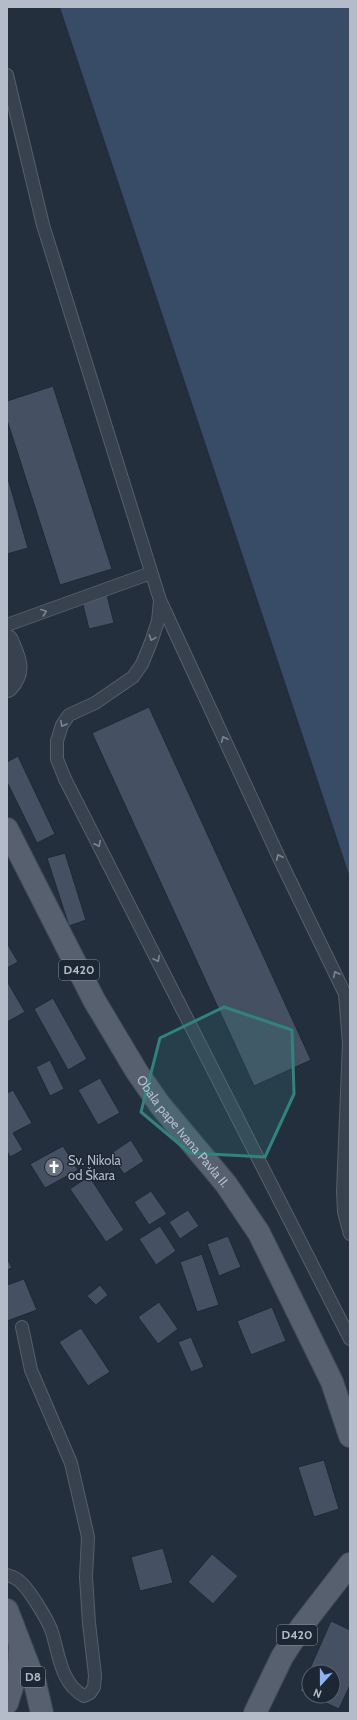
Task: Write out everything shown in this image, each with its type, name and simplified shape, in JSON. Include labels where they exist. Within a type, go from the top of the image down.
[{"type":"main road","name":"Obala pape Ivana Pavla II.","points":[[7,829],[94,1000],[137,1072],[164,1110],[226,1184],[259,1233],[332,1382],[350,1436]]},
{"type":"main road","name":"D420","points":[[255,1713],[282,1657],[302,1626],[350,1564]]},
{"type":"main road","name":"D8","points":[[7,1610],[35,1683],[42,1713]]},
{"type":"main road","points":[[7,1704],[19,1665],[20,1641]]},
{"type":"street","points":[[7,641],[17,666],[12,680],[7,686]]},
{"type":"lane","points":[[7,75],[43,225],[160,600],[282,864],[345,994],[349,1043],[343,1192],[344,1212],[350,1234]]},
{"type":"lane","points":[[7,625],[151,573]]},
{"type":"lane","points":[[160,600],[158,621],[142,664],[133,677],[95,703],[69,715],[62,725],[56,741],[57,759],[65,780],[350,1339]]},
{"type":"lane","points":[[7,1575],[18,1580],[29,1590],[51,1630],[61,1667],[68,1683],[76,1692],[84,1696],[90,1693],[94,1687],[95,1674],[89,1624],[86,1577],[88,1537],[71,1463],[31,1370],[22,1327]]},
{"type":"highlighted area","points":[[224,1007],[292,1030],[294,1094],[265,1157],[190,1153],[141,1112],[160,1038]]},
{"type":"water","points":[[60,7],[350,7],[350,877]]},
{"type":"building","points":[[53,386],[112,569],[60,585],[7,420],[7,401]]},
{"type":"building","points":[[7,475],[28,548],[7,554]]},
{"type":"building","points":[[107,595],[114,623],[89,629],[82,601]]},
{"type":"building","points":[[149,707],[311,1060],[254,1086],[92,733]]},
{"type":"building","points":[[18,756],[55,834],[37,843],[7,782],[7,762]]},
{"type":"building","points":[[65,853],[86,920],[69,926],[47,858]]},
{"type":"building","points":[[7,943],[18,962],[7,968]]},
{"type":"building","points":[[7,981],[25,1012],[7,1022]]},
{"type":"building","points":[[53,998],[87,1059],[68,1070],[34,1009]]},
{"type":"building","points":[[50,1060],[64,1089],[50,1096],[36,1067]]},
{"type":"building","points":[[100,1078],[120,1113],[98,1125],[78,1090]]},
{"type":"building","points":[[13,1090],[32,1123],[13,1133],[23,1150],[10,1157],[7,1151],[7,1093]]},
{"type":"building","points":[[131,1140],[144,1161],[124,1174],[110,1154]]},
{"type":"building","name":"Sv. Nikola od Škara","points":[[63,1146],[78,1170],[45,1188],[30,1164]]},
{"type":"building","points":[[89,1176],[124,1230],[106,1242],[70,1189]]},
{"type":"building","points":[[151,1191],[167,1214],[149,1225],[134,1202]]},
{"type":"building","points":[[188,1210],[199,1226],[180,1239],[169,1222]]},
{"type":"building","points":[[160,1226],[176,1251],[156,1265],[139,1239]]},
{"type":"building","points":[[228,1236],[241,1267],[219,1276],[207,1244]]},
{"type":"building","points":[[202,1254],[219,1305],[197,1312],[180,1262]]},
{"type":"building","points":[[7,1258],[12,1268],[7,1270]]},
{"type":"building","points":[[24,1279],[37,1310],[7,1321],[7,1285]]},
{"type":"building","points":[[100,1285],[108,1295],[96,1305],[87,1296]]},
{"type":"building","points":[[159,1302],[178,1329],[158,1344],[138,1317]]},
{"type":"building","points":[[272,1307],[286,1341],[251,1355],[237,1321]]},
{"type":"building","points":[[81,1328],[110,1372],[88,1386],[59,1342]]},
{"type":"building","points":[[191,1337],[204,1367],[191,1372],[178,1342]]},
{"type":"building","points":[[324,1460],[339,1509],[314,1517],[298,1467]]},
{"type":"building","points":[[163,1548],[173,1583],[140,1591],[131,1557]]},
{"type":"building","points":[[212,1554],[238,1576],[213,1604],[188,1582]]},
{"type":"building","points":[[331,1621],[350,1630],[350,1685],[339,1709],[328,1704],[341,1704],[341,1664],[312,1664]]},
{"type":"place","name":"Sv. Nikola od Škara","points":[[54,1167]]}]
